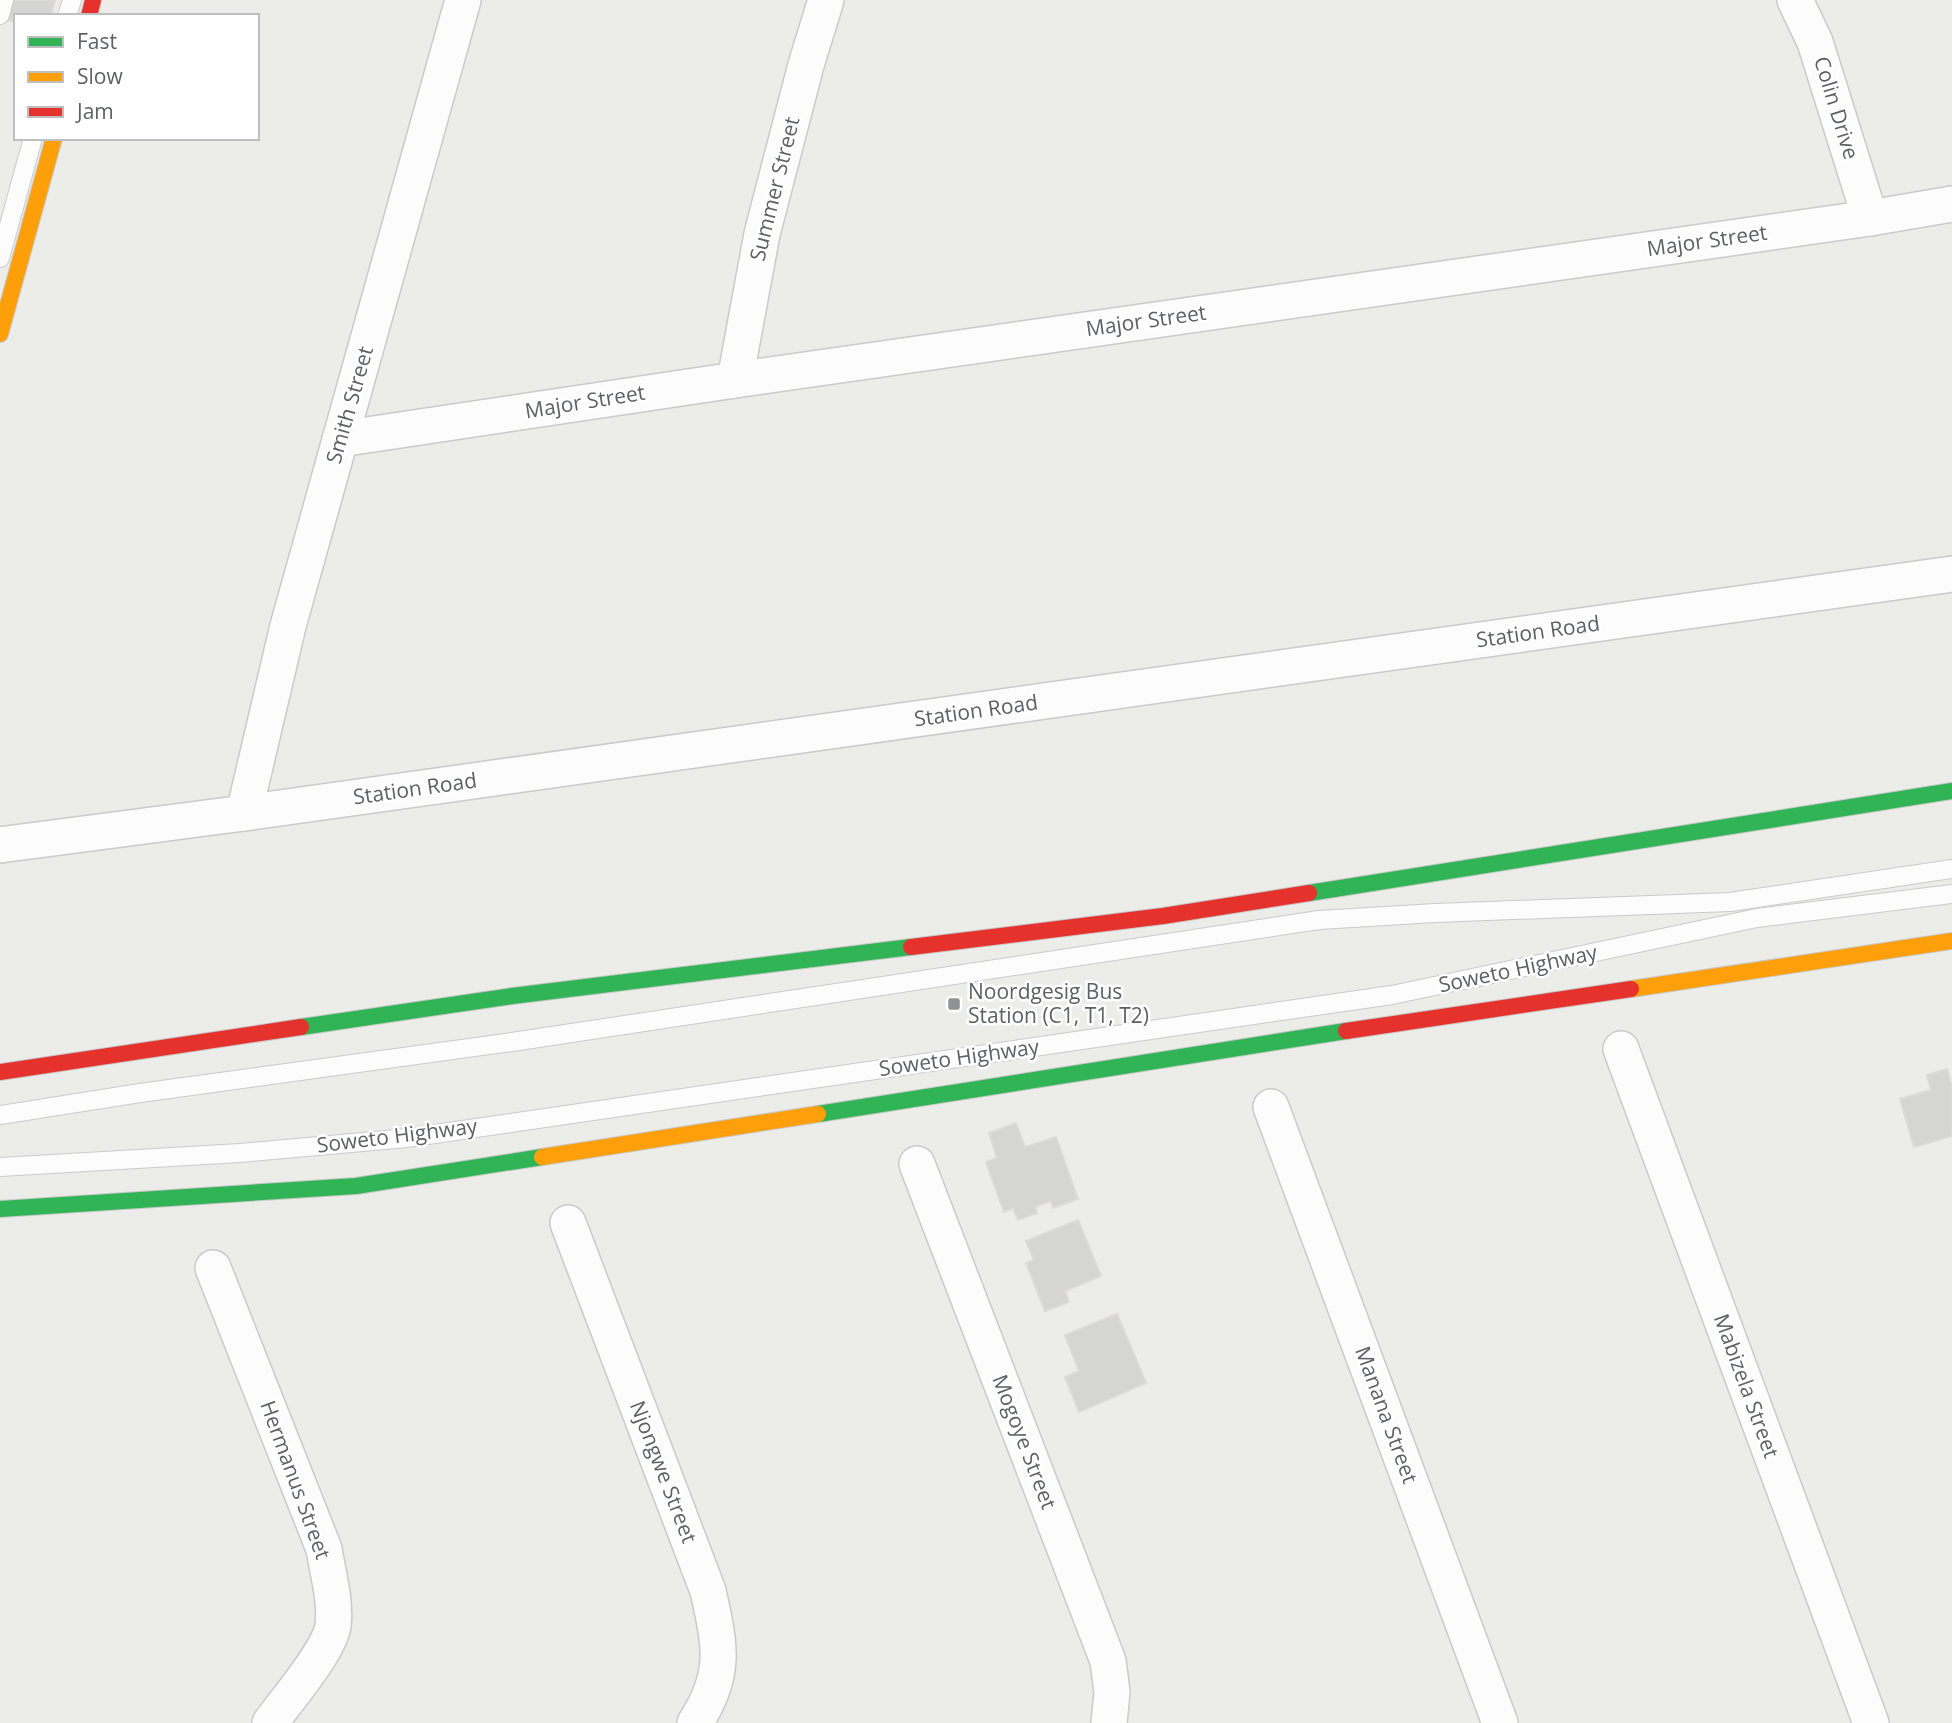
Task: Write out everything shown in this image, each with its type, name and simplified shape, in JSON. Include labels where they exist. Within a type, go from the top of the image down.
[{"type":"main road","points":[[0,334],[53,140]]},
{"type":"main road","points":[[0,1072],[512,996],[1163,916],[1952,791]]},
{"type":"main road","name":"Soweto Highway","points":[[0,1209],[356,1186],[1359,1029],[1952,941]]},
{"type":"street","name":"Smith Street","points":[[244,813],[288,626],[463,0]]},
{"type":"street","name":"Summer Street","points":[[735,380],[762,234],[806,65],[826,0]]},
{"type":"street","name":"Colin Drive","points":[[1795,0],[1815,42],[1870,218]]},
{"type":"street","name":"Major Street","points":[[340,439],[1952,204]]},
{"type":"street","name":"Station Road","points":[[0,845],[1952,574]]},
{"type":"street","name":"Mabizela Street","points":[[1621,1049],[1871,1723]]},
{"type":"street","name":"Manana Street","points":[[1271,1107],[1500,1723]]},
{"type":"street","name":"Mogoye Street","points":[[917,1164],[1108,1661],[1112,1692],[1109,1723]]},
{"type":"street","name":"Njongwe Street","points":[[568,1223],[708,1591],[719,1642],[717,1675],[708,1703],[695,1723]]},
{"type":"street","name":"Hermanus Street","points":[[214,1268],[324,1549],[332,1595],[333,1628],[316,1662],[270,1723]]},
{"type":"lane","points":[[0,15],[4,0]]},
{"type":"lane","points":[[0,258],[32,140]]},
{"type":"lane","points":[[0,1115],[512,1042],[1319,920],[1730,902],[1952,869]]},
{"type":"lane","name":"Soweto Highway","points":[[0,1167],[240,1153],[421,1136],[1392,995],[1757,918],[1952,894]]},
{"type":"building","points":[[12,0],[55,0],[52,14],[14,14],[14,22],[7,20]]},
{"type":"building","points":[[1947,1069],[1952,1087],[1952,1136],[1914,1147],[1900,1099],[1931,1090],[1927,1075]]},
{"type":"building","points":[[1016,1123],[1025,1147],[1056,1137],[1078,1199],[1053,1208],[1051,1201],[1035,1207],[1037,1213],[1018,1220],[1013,1208],[1004,1212],[986,1162],[997,1158],[989,1133]]},
{"type":"building","points":[[1078,1220],[1101,1276],[1065,1291],[1069,1302],[1045,1311],[1026,1263],[1034,1260],[1026,1241]]},
{"type":"building","points":[[1117,1314],[1146,1383],[1079,1412],[1065,1377],[1079,1371],[1065,1335]]},
{"type":"traffic: fast","points":[[1309,893],[1952,791]]},
{"type":"traffic: fast","points":[[301,1027],[512,996],[911,947]]},
{"type":"traffic: fast","points":[[818,1114],[1346,1031]]},
{"type":"traffic: fast","points":[[0,1209],[356,1186],[542,1157]]},
{"type":"traffic: slow","points":[[0,334],[53,140]]},
{"type":"traffic: slow","points":[[1631,989],[1952,941]]},
{"type":"traffic: slow","points":[[542,1157],[818,1114]]},
{"type":"traffic: jam","points":[[90,14],[93,0]]},
{"type":"traffic: jam","points":[[911,947],[1163,916],[1309,893]]},
{"type":"traffic: jam","points":[[1346,1031],[1631,989]]},
{"type":"traffic: jam","points":[[0,1072],[301,1027]]},
{"type":"place","name":"Noordgesig Bus Station (C1, T1, T2)","points":[[954,1004]]}]
